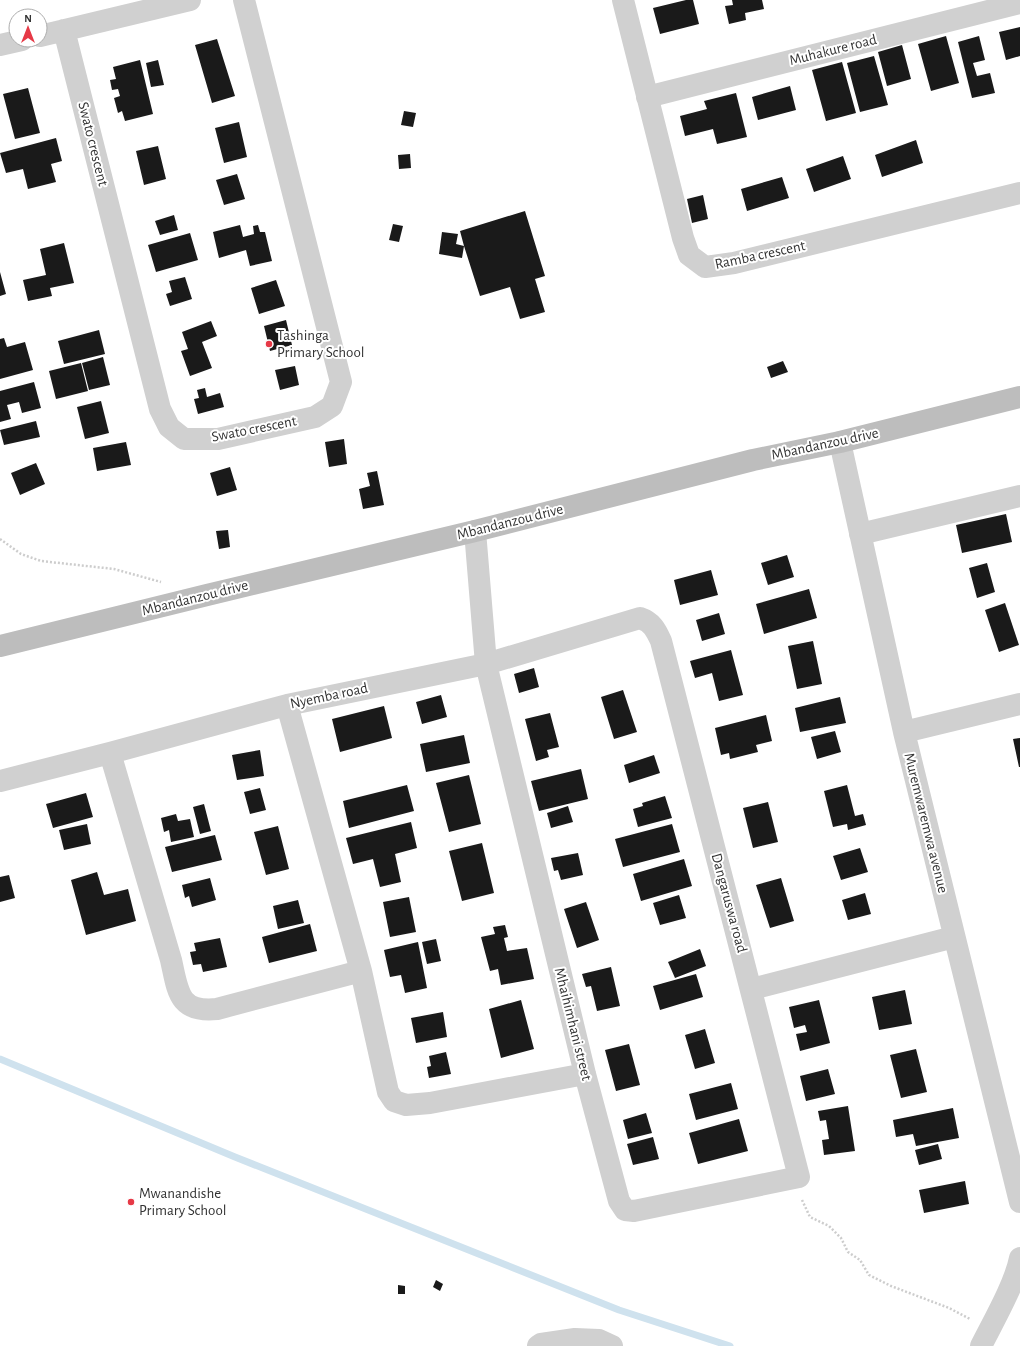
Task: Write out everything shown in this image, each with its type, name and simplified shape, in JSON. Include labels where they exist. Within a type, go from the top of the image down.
[{"type":"street","points":[[48,34],[190,0]]},
{"type":"street","name":"Swato crescent","points":[[64,30],[160,409],[169,427],[184,439],[218,439],[315,417],[332,406],[341,382],[244,0]]},
{"type":"street","name":"Ramba crescent","points":[[623,0],[683,238],[689,255],[705,267],[734,263],[1020,193]]},
{"type":"street","name":"Muhakure road","points":[[647,97],[1020,3]]},
{"type":"street","name":"Mbandanzou drive","points":[[0,646],[475,531],[753,460],[840,442],[1020,397]]},
{"type":"street","name":"Muremwaremwa avenue","points":[[840,442],[904,732],[1020,1202]]},
{"type":"street","points":[[860,534],[1020,496]]},
{"type":"street","name":"Mhaihimhani street","points":[[475,531],[486,664],[585,1074],[619,1201],[625,1210],[634,1211],[800,1177]]},
{"type":"street","name":"Nyemba road","points":[[0,781],[286,705],[486,664],[640,618],[648,621],[656,629]]},
{"type":"street","name":"Dangaruswa road","points":[[656,629],[661,641],[800,1177]]},
{"type":"street","points":[[904,732],[1020,704]]},
{"type":"street","points":[[286,705],[361,971],[388,1092],[394,1101],[406,1105],[430,1103],[585,1074]]},
{"type":"street","points":[[110,753],[176,984],[180,995],[189,1006],[203,1010],[217,1009],[361,971]]},
{"type":"street","points":[[752,989],[954,937]]},
{"type":"street","points":[[985,1337],[1019,1266],[1020,1258]]},
{"type":"street","points":[[538,1346],[541,1344],[575,1339],[599,1340],[612,1346]]},
{"type":"path","points":[[0,539],[21,554],[41,561],[114,569],[164,583]]},
{"type":"path","points":[[800,1177],[802,1199],[810,1217],[834,1230],[842,1238],[848,1252],[860,1260],[869,1274],[891,1286],[949,1308],[985,1337]]},
{"type":"building","points":[[686,0],[693,0],[699,24],[660,34],[653,8]]},
{"type":"building","points":[[732,0],[762,0],[764,9],[745,13],[746,20],[729,24],[725,6],[733,5]]},
{"type":"building","points":[[1020,27],[1020,56],[1006,60],[999,32]]},
{"type":"building","points":[[946,36],[959,83],[931,91],[918,44]]},
{"type":"building","points":[[979,36],[985,60],[973,63],[977,76],[990,73],[995,93],[972,98],[958,42]]},
{"type":"building","points":[[217,39],[235,96],[212,103],[195,45]]},
{"type":"building","points":[[902,45],[911,79],[887,86],[878,52]]},
{"type":"building","points":[[874,56],[888,105],[860,112],[847,63]]},
{"type":"building","points":[[140,60],[153,114],[125,121],[122,111],[118,113],[114,98],[120,96],[118,89],[112,90],[110,80],[116,79],[113,67]]},
{"type":"building","points":[[158,60],[164,85],[151,87],[146,63]]},
{"type":"building","points":[[842,62],[856,113],[826,121],[812,70]]},
{"type":"building","points":[[790,86],[796,110],[758,120],[752,97]]},
{"type":"building","points":[[28,88],[40,133],[15,139],[3,94]]},
{"type":"building","points":[[736,93],[747,137],[717,144],[713,129],[685,136],[680,116],[707,109],[704,101]]},
{"type":"building","points":[[404,111],[416,113],[413,127],[401,125]]},
{"type":"building","points":[[239,122],[247,157],[224,163],[215,128]]},
{"type":"building","points":[[56,138],[62,161],[51,164],[56,182],[28,189],[23,169],[6,173],[0,153]]},
{"type":"building","points":[[916,140],[923,163],[882,177],[875,155]]},
{"type":"building","points":[[158,146],[166,179],[144,185],[136,151]]},
{"type":"building","points":[[410,154],[411,168],[399,169],[398,155]]},
{"type":"building","points":[[843,156],[851,179],[814,192],[806,169]]},
{"type":"building","points":[[237,174],[245,199],[224,205],[216,180]]},
{"type":"building","points":[[782,177],[789,198],[747,211],[741,189]]},
{"type":"building","points":[[703,195],[708,219],[692,223],[687,199]]},
{"type":"building","points":[[525,211],[545,276],[535,279],[545,312],[520,319],[510,287],[480,296],[460,231]]},
{"type":"building","points":[[174,215],[178,230],[160,235],[155,221]]},
{"type":"building","points":[[393,224],[403,226],[399,242],[389,240]]},
{"type":"building","points":[[240,225],[243,237],[254,234],[253,226],[258,225],[260,232],[265,232],[272,261],[250,266],[246,250],[219,258],[213,232]]},
{"type":"building","points":[[442,232],[458,234],[456,244],[464,246],[462,258],[439,254]]},
{"type":"building","points":[[190,233],[198,260],[156,272],[148,245]]},
{"type":"building","points":[[64,243],[74,283],[50,288],[52,296],[28,301],[23,280],[46,275],[40,249]]},
{"type":"building","points":[[0,272],[6,294],[0,296]]},
{"type":"building","points":[[185,277],[192,299],[170,306],[166,294],[172,292],[169,281]]},
{"type":"building","points":[[276,280],[285,306],[259,314],[251,288]]},
{"type":"building","points":[[286,320],[292,345],[270,351],[264,326]]},
{"type":"building","points":[[211,321],[217,336],[202,342],[212,368],[190,376],[181,351],[188,349],[182,332]]},
{"type":"building","points":[[99,330],[105,354],[64,364],[58,341]]},
{"type":"building","points":[[4,338],[7,347],[25,342],[33,370],[0,379],[0,339]]},
{"type":"building","points":[[103,357],[110,385],[89,390],[82,363]]},
{"type":"building","points":[[783,361],[788,372],[771,378],[767,367]]},
{"type":"building","points":[[81,363],[88,391],[56,399],[49,371]]},
{"type":"building","points":[[295,366],[299,385],[280,390],[275,370]]},
{"type":"building","points":[[34,382],[41,408],[22,413],[19,402],[7,405],[11,419],[0,422],[0,391]]},
{"type":"building","points":[[205,388],[207,397],[220,393],[224,407],[198,414],[194,399],[199,398],[197,390]]},
{"type":"building","points":[[101,401],[109,433],[85,439],[77,407]]},
{"type":"building","points":[[36,421],[40,437],[4,445],[0,430]]},
{"type":"building","points":[[344,439],[347,464],[329,467],[325,442]]},
{"type":"building","points":[[126,442],[131,465],[97,471],[93,448]]},
{"type":"building","points":[[36,463],[45,484],[20,495],[11,473]]},
{"type":"building","points":[[230,467],[237,490],[217,496],[210,473]]},
{"type":"building","points":[[377,471],[384,505],[363,509],[359,489],[370,486],[367,473]]},
{"type":"building","points":[[1006,514],[1012,542],[962,553],[956,525]]},
{"type":"building","points":[[228,530],[230,547],[219,549],[216,531]]},
{"type":"building","points":[[787,555],[794,577],[768,585],[761,563]]},
{"type":"building","points":[[987,563],[995,592],[977,598],[969,568]]},
{"type":"building","points":[[711,570],[718,595],[680,605],[674,580]]},
{"type":"building","points":[[809,589],[817,618],[764,634],[756,604]]},
{"type":"building","points":[[1005,603],[1019,645],[999,652],[985,610]]},
{"type":"building","points":[[719,613],[725,634],[702,641],[696,620]]},
{"type":"building","points":[[813,641],[822,684],[797,689],[788,646]]},
{"type":"building","points":[[731,650],[743,695],[719,701],[712,673],[695,678],[690,661]]},
{"type":"building","points":[[534,668],[539,687],[519,693],[514,674]]},
{"type":"building","points":[[623,690],[637,732],[614,739],[601,697]]},
{"type":"building","points":[[441,695],[447,717],[422,724],[416,702]]},
{"type":"building","points":[[840,697],[846,723],[800,732],[795,708]]},
{"type":"building","points":[[384,706],[392,738],[340,752],[332,719]]},
{"type":"building","points":[[550,713],[559,747],[547,750],[549,757],[536,761],[525,719]]},
{"type":"building","points":[[766,715],[772,741],[756,745],[758,752],[730,759],[729,753],[721,755],[715,728]]},
{"type":"building","points":[[835,731],[841,752],[817,759],[811,737]]},
{"type":"building","points":[[464,735],[470,763],[426,772],[420,744]]},
{"type":"building","points":[[1020,738],[1020,767],[1019,767],[1013,739]]},
{"type":"building","points":[[260,750],[264,776],[237,780],[232,755]]},
{"type":"building","points":[[654,755],[660,773],[629,783],[624,765]]},
{"type":"building","points":[[581,769],[588,799],[539,811],[531,781]]},
{"type":"building","points":[[469,775],[481,824],[449,832],[436,783]]},
{"type":"building","points":[[407,785],[414,811],[349,828],[343,801]]},
{"type":"building","points":[[847,785],[855,816],[863,814],[866,825],[848,830],[847,824],[833,827],[824,791]]},
{"type":"building","points":[[260,788],[266,810],[250,814],[244,792]]},
{"type":"building","points":[[86,793],[93,817],[53,828],[46,804]]},
{"type":"building","points":[[665,796],[672,818],[638,827],[633,809],[643,806],[642,803]]},
{"type":"building","points":[[768,802],[778,842],[753,848],[743,808]]},
{"type":"building","points":[[204,804],[211,831],[200,834],[193,807]]},
{"type":"building","points":[[568,806],[573,822],[551,828],[547,813]]},
{"type":"building","points":[[176,814],[178,821],[190,819],[194,837],[171,842],[169,830],[164,832],[161,818]]},
{"type":"building","points":[[411,822],[417,848],[395,854],[401,882],[380,887],[373,859],[353,864],[346,838]]},
{"type":"building","points":[[87,824],[91,844],[64,850],[59,830]]},
{"type":"building","points":[[672,824],[680,852],[623,867],[615,839]]},
{"type":"building","points":[[278,826],[289,869],[266,875],[254,832]]},
{"type":"building","points":[[215,835],[222,860],[172,872],[165,847]]},
{"type":"building","points":[[482,843],[494,893],[462,901],[449,851]]},
{"type":"building","points":[[860,848],[868,872],[841,880],[833,856]]},
{"type":"building","points":[[578,853],[583,875],[561,880],[558,870],[554,871],[551,858]]},
{"type":"building","points":[[684,859],[692,886],[641,901],[633,874]]},
{"type":"building","points":[[97,872],[104,895],[128,889],[136,921],[86,935],[71,880]]},
{"type":"building","points":[[9,875],[15,898],[0,902],[0,877]]},
{"type":"building","points":[[210,878],[216,900],[192,907],[189,896],[185,898],[182,885]]},
{"type":"building","points":[[781,878],[794,921],[770,928],[756,885]]},
{"type":"building","points":[[865,893],[871,914],[848,920],[842,900]]},
{"type":"building","points":[[679,895],[686,918],[660,925],[653,903]]},
{"type":"building","points":[[409,897],[416,932],[390,937],[383,902]]},
{"type":"building","points":[[298,900],[304,923],[278,929],[273,906]]},
{"type":"building","points":[[586,902],[599,940],[577,948],[564,909]]},
{"type":"building","points":[[310,924],[317,951],[269,963],[262,937]]},
{"type":"building","points":[[505,925],[508,937],[504,938],[507,951],[527,948],[534,979],[501,985],[498,969],[490,971],[481,937],[495,934],[493,927]]},
{"type":"building","points":[[220,938],[227,967],[203,972],[201,964],[193,965],[190,952],[196,951],[194,943]]},
{"type":"building","points":[[436,939],[441,961],[427,964],[422,942]]},
{"type":"building","points":[[418,942],[427,988],[405,993],[401,975],[390,977],[384,950]]},
{"type":"building","points":[[700,949],[706,966],[675,978],[668,962]]},
{"type":"building","points":[[611,967],[620,1006],[597,1011],[591,986],[586,987],[582,974]]},
{"type":"building","points":[[696,974],[703,997],[660,1010],[653,986]]},
{"type":"building","points":[[905,990],[912,1024],[879,1030],[872,997]]},
{"type":"building","points":[[521,1000],[534,1049],[501,1058],[489,1009]]},
{"type":"building","points":[[819,1000],[830,1043],[800,1051],[796,1034],[807,1032],[805,1025],[794,1028],[789,1007]]},
{"type":"building","points":[[443,1012],[447,1037],[416,1043],[411,1018]]},
{"type":"building","points":[[705,1029],[715,1063],[695,1069],[685,1035]]},
{"type":"building","points":[[629,1044],[640,1085],[616,1091],[605,1050]]},
{"type":"building","points":[[916,1049],[927,1092],[901,1098],[890,1055]]},
{"type":"building","points":[[446,1052],[451,1074],[429,1078],[427,1067],[431,1066],[429,1056]]},
{"type":"building","points":[[828,1069],[835,1094],[806,1101],[800,1076]]},
{"type":"building","points":[[731,1083],[738,1109],[696,1120],[689,1094]]},
{"type":"building","points":[[848,1106],[855,1151],[824,1155],[822,1140],[829,1139],[826,1120],[820,1121],[818,1111]]},
{"type":"building","points":[[953,1108],[959,1138],[916,1146],[913,1134],[896,1137],[893,1120]]},
{"type":"building","points":[[646,1113],[652,1133],[628,1139],[623,1120]]},
{"type":"building","points":[[739,1119],[748,1151],[698,1164],[689,1133]]},
{"type":"building","points":[[653,1137],[659,1159],[633,1165],[627,1144]]},
{"type":"building","points":[[938,1144],[942,1159],[919,1165],[915,1150]]},
{"type":"building","points":[[965,1181],[969,1204],[924,1213],[919,1190]]},
{"type":"building","points":[[436,1280],[443,1284],[440,1291],[433,1287]]},
{"type":"building","points":[[398,1285],[405,1286],[405,1294],[398,1294]]},
{"type":"waterway","points":[[0,1059],[235,1157],[619,1310],[730,1346]]},
{"type":"place","name":"Tashinga Primary School","points":[[269,344]]},
{"type":"place","name":"Mwanandishe Primary School","points":[[131,1202]]}]
